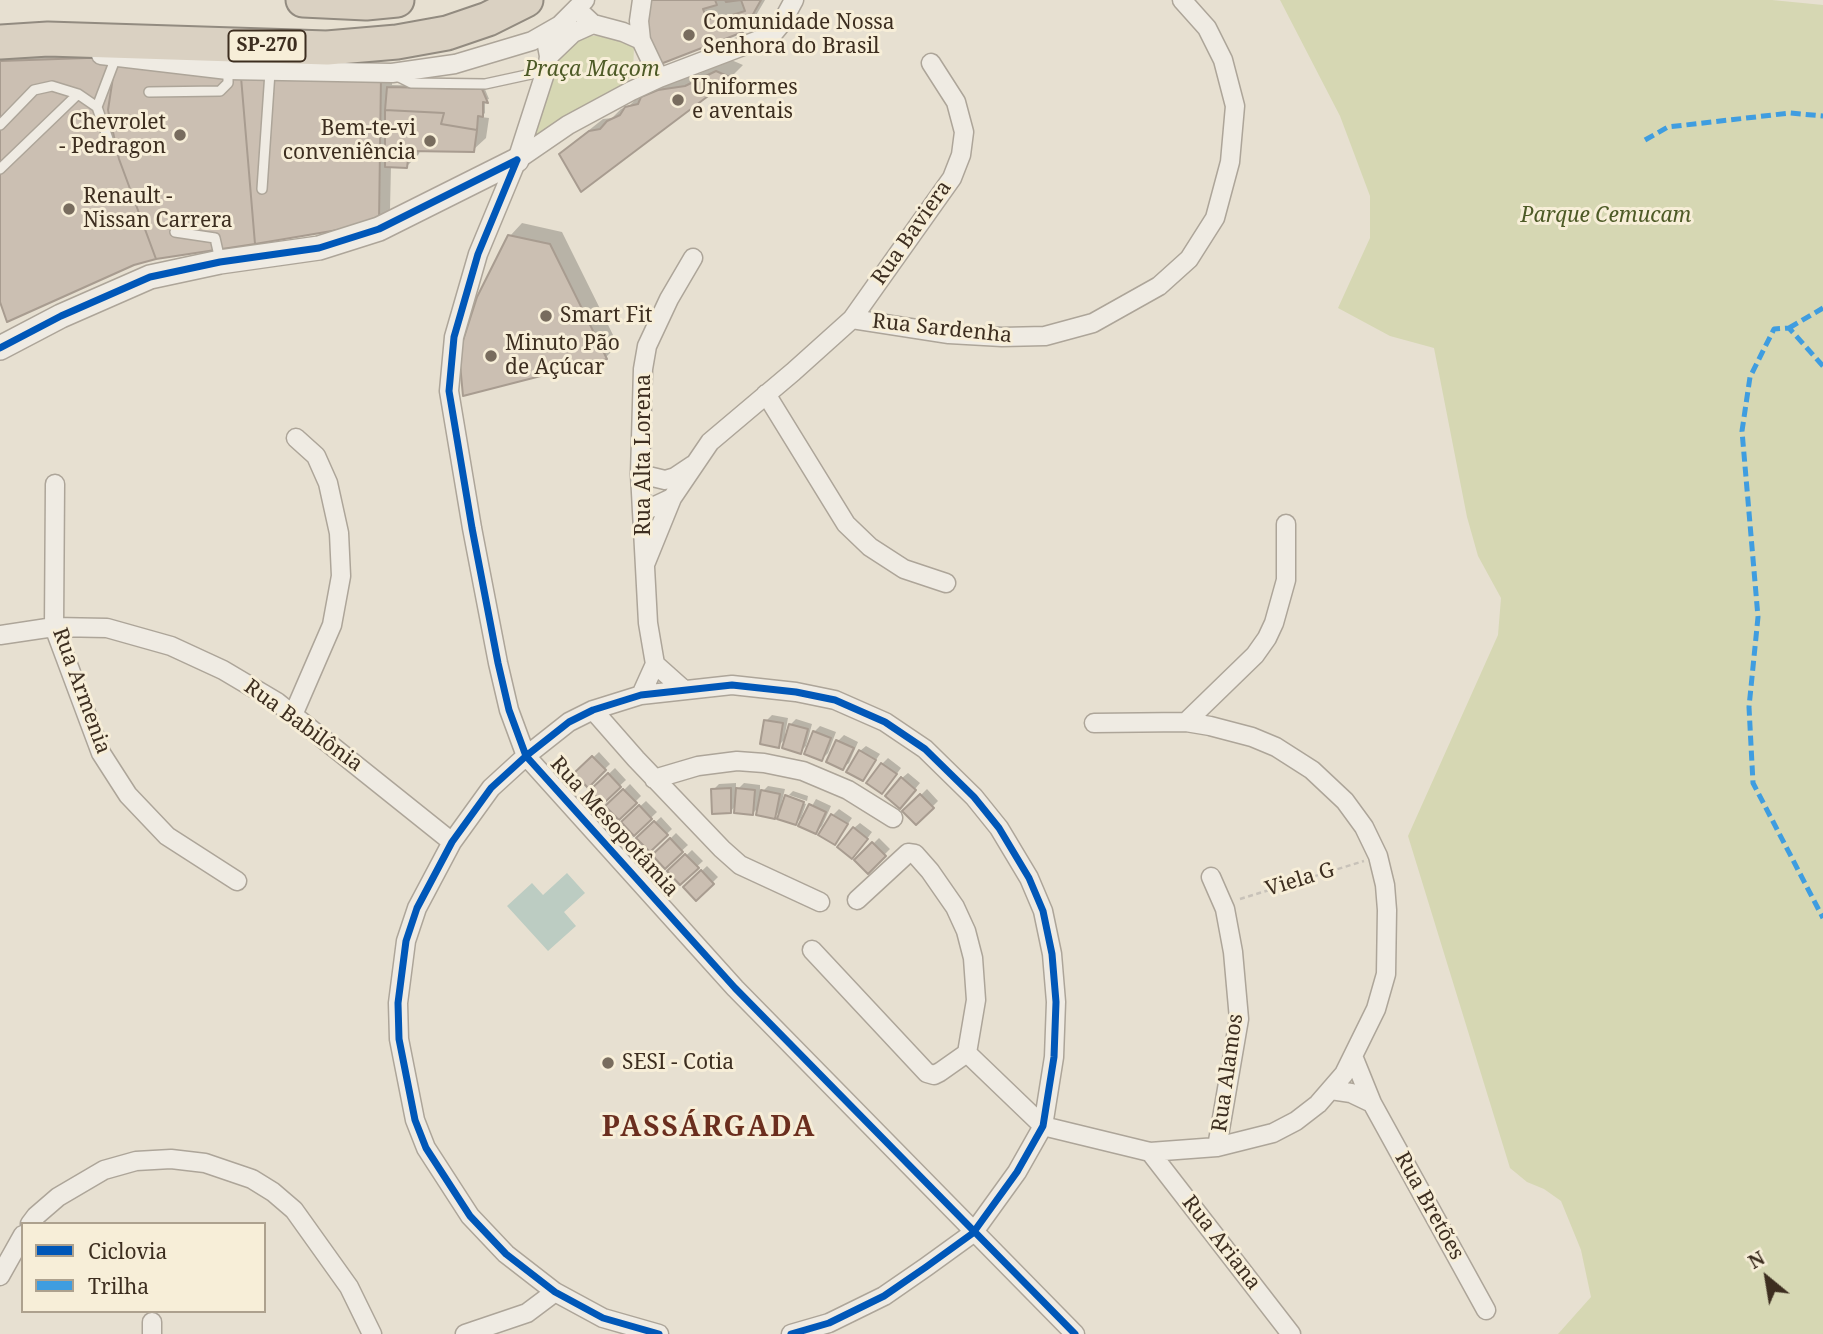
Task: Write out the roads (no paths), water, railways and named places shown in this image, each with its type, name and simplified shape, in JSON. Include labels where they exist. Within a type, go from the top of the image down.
[{"type":"highway","name":"SP-270","points":[[303,0],[366,3],[397,0]]},
{"type":"highway","name":"SP-270","points":[[0,45],[61,39],[327,48],[397,42],[447,33],[488,19],[526,0]]},
{"type":"street","points":[[642,0],[640,40],[659,78]]},
{"type":"street","points":[[0,348],[117,290],[150,277],[220,262],[319,248],[379,229],[517,160],[568,125],[659,78],[772,35],[794,0]]},
{"type":"street","name":"Rua Sardenha","points":[[852,319],[949,334],[1002,337],[1045,335],[1093,323],[1159,286],[1189,259],[1215,218],[1230,162],[1235,106],[1223,60],[1213,39],[1207,28],[1182,0]]},
{"type":"street","points":[[0,45],[228,70],[392,73],[454,64],[502,51],[545,35],[581,5],[593,24]]},
{"type":"street","points":[[547,64],[573,33],[593,24],[640,40]]},
{"type":"street","name":"Rua Mesopotâmia","points":[[545,35],[547,64],[517,160],[478,254],[454,337],[449,391],[498,663],[509,710],[526,756],[735,988],[1075,1334]]},
{"type":"street","name":"Rua Baviera","points":[[644,565],[673,498],[710,442],[852,319],[952,178],[961,155],[964,132],[957,102],[932,63]]},
{"type":"street","name":"Rua Alta Lorena","points":[[655,664],[648,623],[640,474],[643,369],[647,346],[669,299],[694,258]]},
{"type":"street","points":[[766,394],[846,524],[870,547],[904,569],[946,583]]},
{"type":"street","points":[[293,715],[332,625],[341,576],[339,533],[328,483],[317,456],[296,438]]},
{"type":"street","points":[[640,474],[665,481],[696,463]]},
{"type":"street","name":"Rua Armenia","points":[[55,484],[54,627],[101,753],[128,795],[167,836],[237,881]]},
{"type":"street","points":[[642,512],[673,498]]},
{"type":"street","points":[[1186,722],[1255,655],[1267,638],[1286,580],[1286,524]]},
{"type":"street","name":"Rua Babilônia","points":[[0,635],[54,627],[107,628],[171,646],[223,670],[293,715],[452,842]]},
{"type":"street","points":[[641,695],[655,664],[683,689]]},
{"type":"street","points":[[659,1334],[603,1318],[555,1292],[506,1254],[470,1216],[426,1148],[415,1120],[400,1039],[398,1003],[405,953],[417,908],[452,842],[491,788],[569,722],[593,710],[641,695],[732,685],[796,692],[835,700],[885,722],[925,749],[999,828],[1029,878],[1043,911],[1052,954],[1056,1002],[1054,1057],[1043,1126],[1017,1172],[974,1233],[884,1296],[831,1329],[791,1334]]},
{"type":"street","points":[[593,710],[654,779],[722,849],[740,864],[820,902]]},
{"type":"street","points":[[967,1053],[1043,1126],[1150,1152],[1217,1147],[1273,1133],[1296,1121],[1318,1104],[1343,1074],[1376,1009],[1386,974],[1385,885],[1378,856],[1364,827],[1345,801],[1312,770],[1276,747],[1252,737],[1186,722],[1094,723]]},
{"type":"street","points":[[654,779],[698,766],[737,761],[764,763],[803,771],[848,790],[893,818]]},
{"type":"street","points":[[812,950],[927,1073],[934,1075],[940,1072],[967,1053],[976,1000],[973,958],[966,931],[955,907],[930,870],[915,854],[908,853],[857,900]]},
{"type":"street","name":"Rua Alamos","points":[[1211,877],[1223,904],[1233,951],[1239,1019],[1217,1147]]},
{"type":"street","name":"Rua Bretões","points":[[1353,1056],[1372,1103],[1486,1310]]},
{"type":"street","points":[[1331,1090],[1351,1093],[1372,1103]]},
{"type":"street","name":"Rua Ariana","points":[[1150,1152],[1292,1334]]},
{"type":"street","points":[[32,1222],[58,1197],[104,1170],[148,1160],[171,1159],[205,1163],[252,1179],[294,1210],[349,1287],[372,1334]]},
{"type":"street","points":[[0,1276],[21,1239]]},
{"type":"street","points":[[465,1334],[527,1313],[555,1292]]},
{"type":"lane","points":[[97,107],[116,57]]},
{"type":"lane","points":[[392,73],[411,83],[485,84],[547,64]]},
{"type":"lane","points":[[149,92],[220,91],[228,83],[228,70]]},
{"type":"lane","points":[[261,189],[270,72]]},
{"type":"lane","points":[[0,125],[34,90],[52,86],[78,94],[97,107],[109,142]]},
{"type":"lane","points":[[0,169],[78,94]]},
{"type":"lane","points":[[175,232],[215,238],[220,262]]},
{"type":"place","name":"Comunidade Nossa Senhora do Brasil","points":[[689,35]]},
{"type":"place","name":"Uniformes e aventais","points":[[678,100]]},
{"type":"place","name":"Chevrolet - Pedragon","points":[[180,135]]},
{"type":"place","name":"Bem-te-vi conveniência","points":[[430,141]]},
{"type":"place","name":"Renault - Nissan Carrera","points":[[69,209]]},
{"type":"place","name":"Smart Fit","points":[[546,316]]},
{"type":"place","name":"Minuto Pão de Açúcar","points":[[491,356]]},
{"type":"place","name":"SESI - Cotia","points":[[608,1063]]},
{"type":"district","name":"PASSÁRGADA","points":[[709,1128]]},
{"type":"park label","name":"Praça Maçom","points":[[592,70]]},
{"type":"park label","name":"Parque Cemucam","points":[[1606,216]]}]
